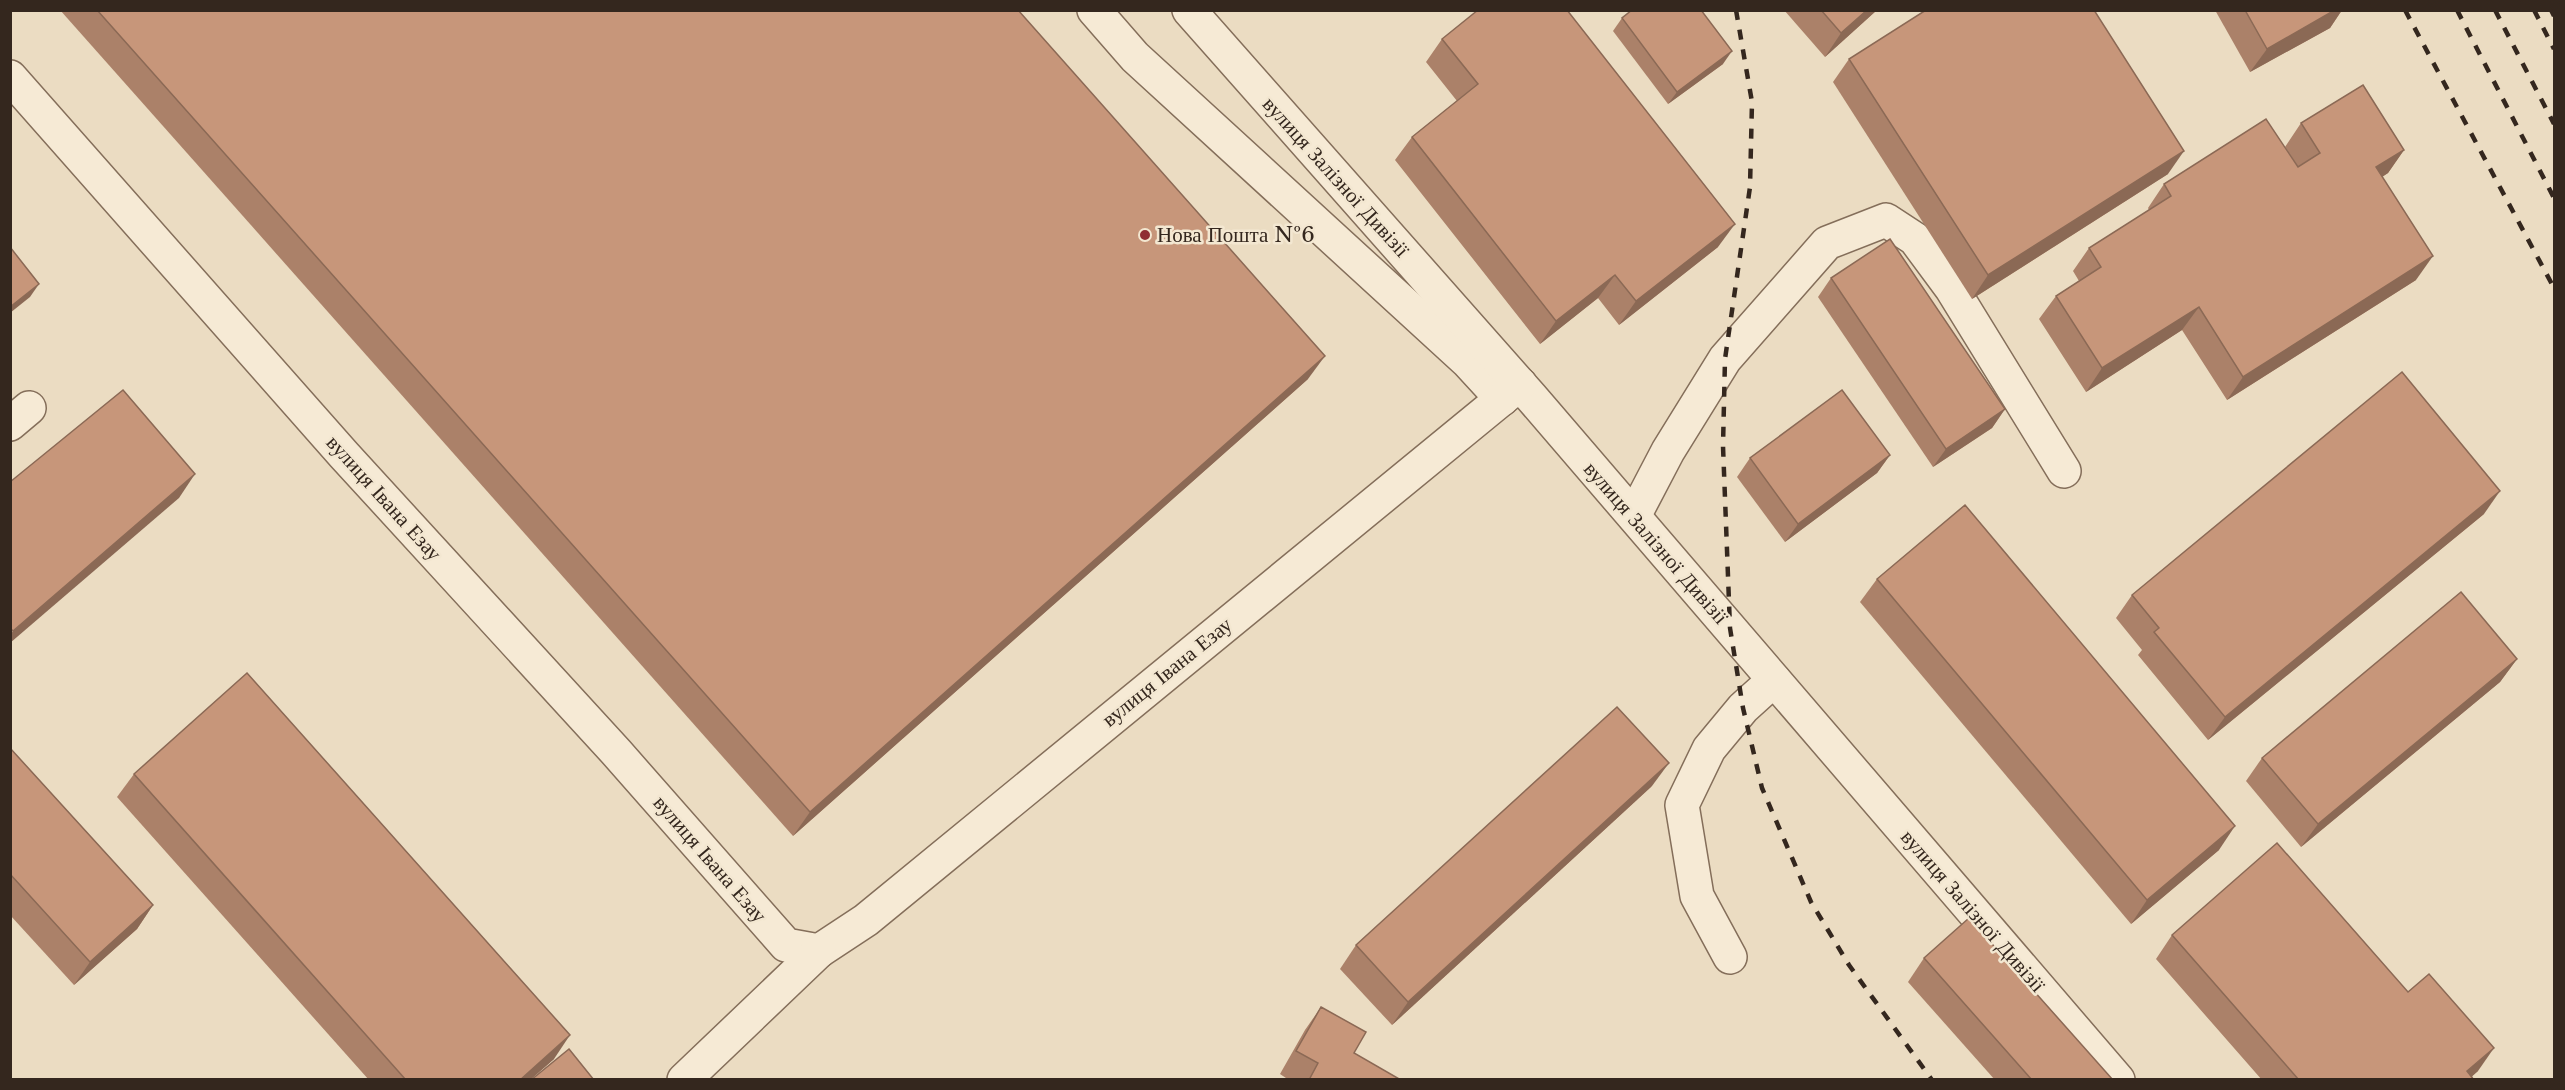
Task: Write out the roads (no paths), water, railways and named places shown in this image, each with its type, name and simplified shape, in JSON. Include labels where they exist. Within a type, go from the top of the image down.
[{"type":"street","points":[[1094,10],[1135,57],[1468,362],[1510,392]]},
{"type":"street","name":"вулиця Залізної Дивізії","points":[[1189,10],[1510,392],[1634,516],[2118,1080]]},
{"type":"street","name":"вулиця Івана Езау","points":[[10,77],[344,455],[617,753],[786,945],[819,951],[866,920],[1510,392]]},
{"type":"street","points":[[1634,516],[1668,452],[1725,359],[1827,243],[1886,220],[1916,239],[1952,289],[2064,471]]},
{"type":"street","points":[[1730,957],[1697,896],[1682,805],[1709,749],[1743,708],[1774,680]]},
{"type":"street","points":[[684,1080],[819,951]]},
{"type":"railway","points":[[1736,10],[1752,102],[1750,187],[1725,359],[1723,446],[1730,628],[1743,708],[1762,788],[1811,902],[1849,965],[1932,1080]]},
{"type":"railway","points":[[2405,10],[2554,288]]},
{"type":"railway","points":[[2457,10],[2554,198]]},
{"type":"railway","points":[[2495,10],[2554,124]]},
{"type":"railway","points":[[2534,10],[2554,49]]},
{"type":"railway","points":[[2551,10],[2554,16]]},
{"type":"place","name":"Нова Пошта №6","points":[[1145,235]]}]
